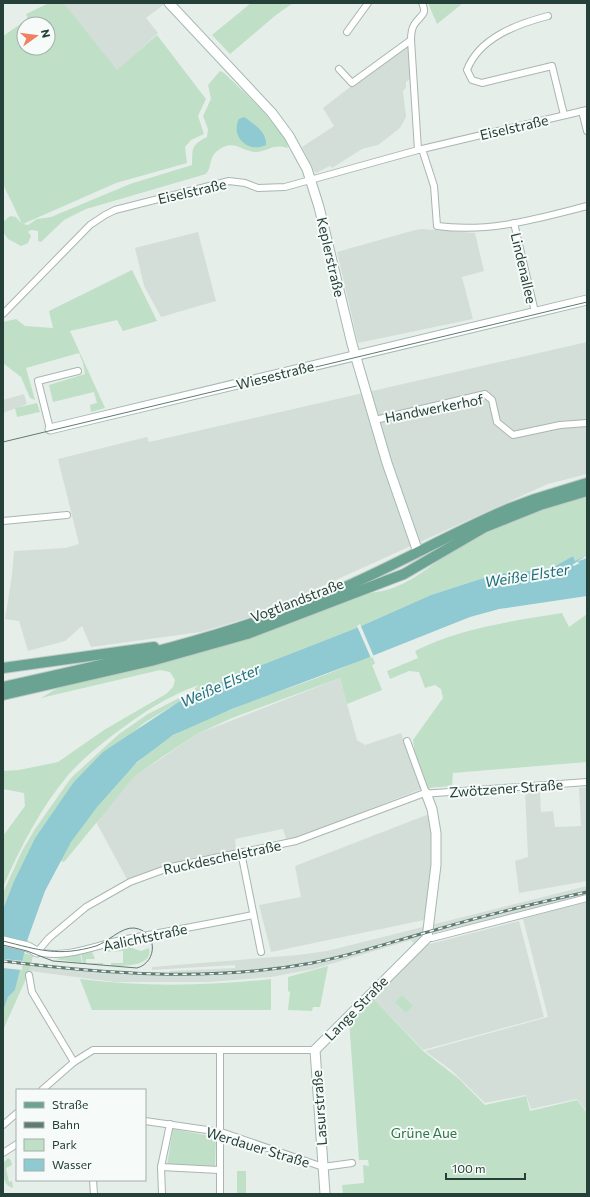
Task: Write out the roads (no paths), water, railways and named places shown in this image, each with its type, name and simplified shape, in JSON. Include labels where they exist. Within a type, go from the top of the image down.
[{"type":"main road","name":"Vogtlandstraße","points":[[3,687],[148,654],[262,620],[322,597],[508,509],[535,498],[587,483]]},
{"type":"main road","name":"Vogtlandstraße","points":[[3,695],[151,661],[205,646],[307,611],[397,577],[423,564],[485,527],[540,505],[587,491]]},
{"type":"main road","points":[[418,552],[423,564]]},
{"type":"main road","points":[[3,668],[184,644]]},
{"type":"street","name":"Keplerstraße","points":[[169,3],[272,113],[289,136],[311,179],[356,355],[387,463],[418,552]]},
{"type":"street","points":[[347,32],[368,3]]},
{"type":"street","points":[[422,3],[425,11],[415,23],[411,40],[420,149],[434,186],[437,226],[476,229],[514,223],[587,206]]},
{"type":"street","points":[[548,16],[522,23],[494,38],[474,55],[467,70],[472,80],[482,83],[552,66],[564,115]]},
{"type":"street","points":[[339,69],[352,83],[411,40]]},
{"type":"street","name":"Eiselstraße","points":[[3,314],[90,225],[110,212],[229,181],[264,188],[285,187],[420,149],[584,110]]},
{"type":"street","points":[[584,110],[587,132]]},
{"type":"street","name":"Lindenallee","points":[[514,223],[535,312]]},
{"type":"street","name":"Wiesestraße","points":[[78,371],[38,381],[50,429],[587,300]]},
{"type":"street","name":"Handwerkerhof","points":[[375,420],[485,394],[492,400],[498,422],[513,435],[560,425],[587,423]]},
{"type":"street","points":[[3,521],[67,515]]},
{"type":"street","points":[[407,741],[432,809],[436,833],[436,865],[427,938],[432,938],[587,898]]},
{"type":"street","name":"Zwötzener Straße","points":[[426,793],[587,782]]},
{"type":"street","name":"Ruckdeschelstraße","points":[[37,952],[49,938],[86,907],[145,875],[182,864],[296,841],[426,793]]},
{"type":"street","points":[[241,852],[253,915],[262,952]]},
{"type":"street","name":"Aalichtstraße","points":[[37,952],[48,955],[81,950],[120,940],[253,915]]},
{"type":"street","name":"Lange Straße","points":[[43,1089],[74,1062],[92,1050],[315,1050],[427,938]]},
{"type":"street","points":[[3,941],[37,952]]},
{"type":"street","points":[[3,946],[27,949]]},
{"type":"street","points":[[29,975],[32,992],[74,1062]]},
{"type":"street","points":[[220,1050],[220,1194]]},
{"type":"street","name":"Lasurstraße","points":[[315,1050],[325,1194]]},
{"type":"street","points":[[3,1125],[16,1114]]},
{"type":"street","name":"Werdauer Straße","points":[[146,1121],[221,1132],[323,1167]]},
{"type":"street","points":[[162,1194],[161,1167],[170,1124]]},
{"type":"street","points":[[3,1152],[16,1145]]},
{"type":"street","name":"Lasurstraße","points":[[323,1167],[352,1163]]},
{"type":"street","points":[[161,1167],[219,1170]]},
{"type":"street","points":[[92,1181],[94,1194]]},
{"type":"water","points":[[244,117],[262,132],[266,140],[266,145],[253,147],[242,142],[237,132],[237,125],[239,119]]},
{"type":"water","name":"Weiße Elster","points":[[587,555],[572,565],[574,566],[580,563],[577,562],[587,557],[580,561],[587,558],[587,596],[499,609],[470,617],[357,662],[232,709],[173,735],[137,762],[97,807],[71,842],[45,891],[28,938],[15,990],[8,997],[3,1011],[3,909],[14,881],[35,838],[73,783],[103,752],[180,701],[246,671],[359,627],[431,595],[496,574],[550,569],[573,556],[575,561]]},
{"type":"tram line","points":[[3,442],[587,302]]},
{"type":"tram line","points":[[3,941],[49,951],[71,951],[96,946],[119,932],[129,928],[134,928],[142,930],[148,935],[151,940],[152,953],[149,960],[144,965],[137,968],[53,961],[27,951],[3,945]]},
{"type":"railway","points":[[3,961],[42,966],[158,974],[235,973],[274,969],[343,956],[492,914],[587,892]]},
{"type":"park label","name":"Grüne Aue","points":[[424,1132]]}]
